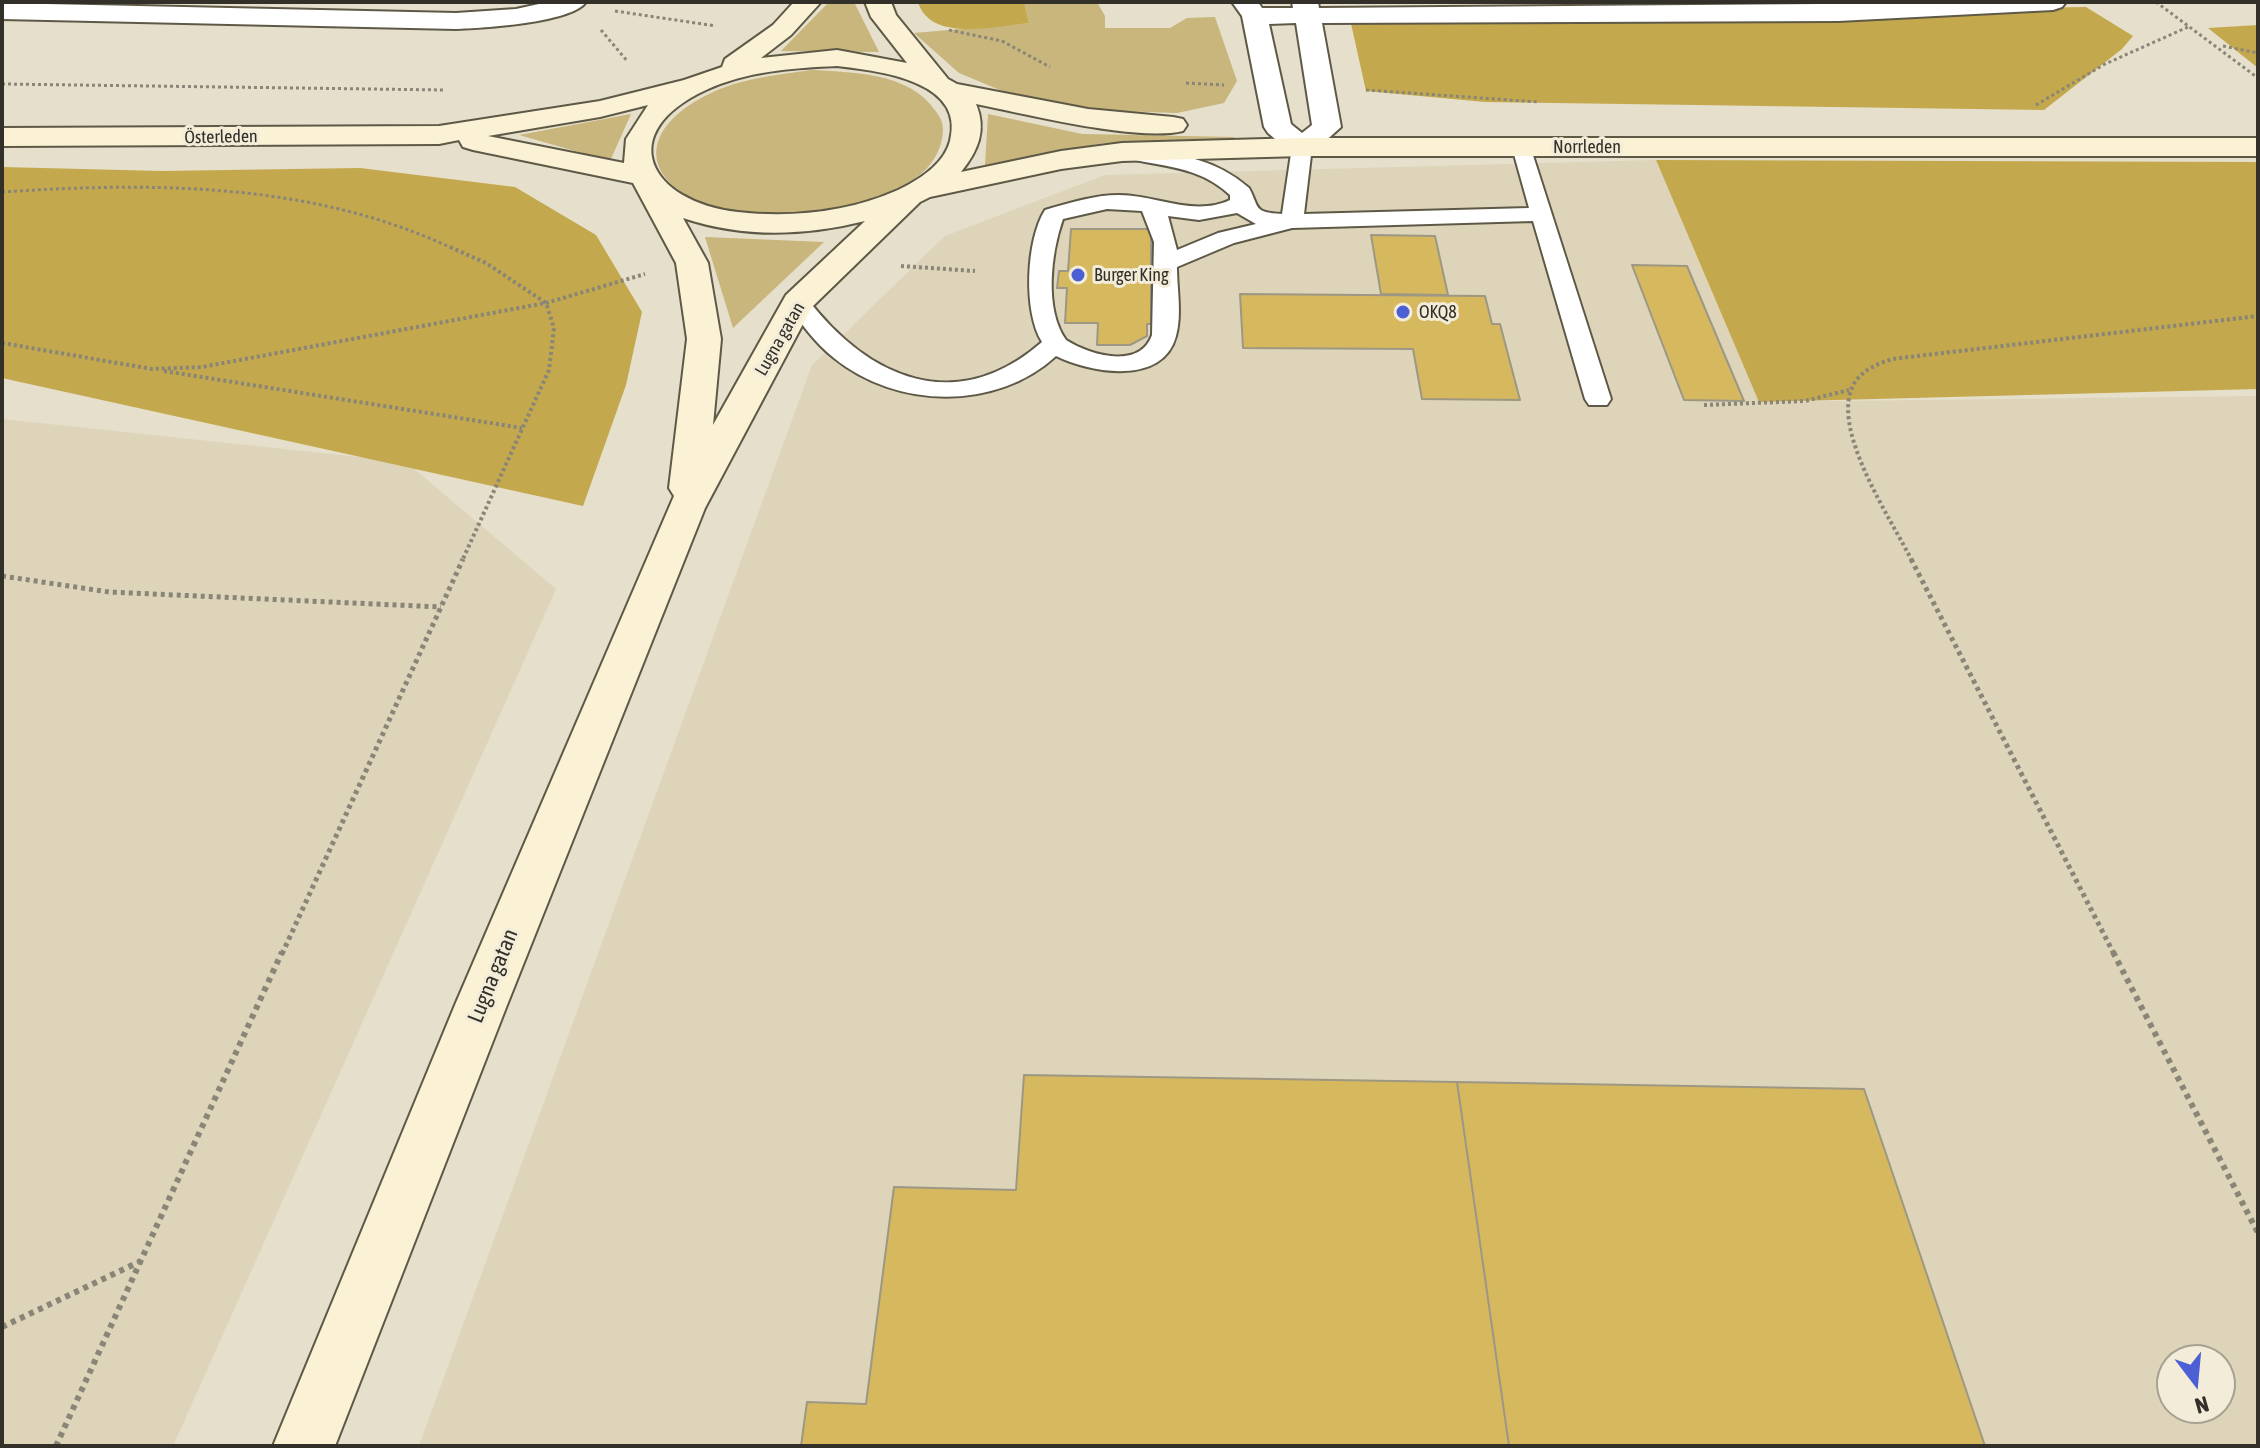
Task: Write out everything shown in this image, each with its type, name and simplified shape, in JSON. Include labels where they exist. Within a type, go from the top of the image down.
[{"type":"main road","points":[[808,2],[782,30],[707,81],[665,104],[644,127],[636,152],[647,182],[679,206],[718,218],[766,224],[817,222],[866,212],[915,193],[943,174],[959,156],[968,138],[968,121],[961,104],[891,27],[878,2]]},
{"type":"main road","name":"Norrleden","points":[[707,81],[755,66],[796,59],[837,58],[876,62],[911,71],[943,87],[1067,116],[1132,124],[1278,127],[2258,127]]},
{"type":"main road","name":"Österleden","points":[[2,137],[439,135],[600,109],[707,81]]},
{"type":"main road","name":"Österleden","points":[[439,135],[647,182]]},
{"type":"main road","name":"Norrleden","points":[[915,193],[1061,160],[1122,152],[1302,147],[2258,147]]},
{"type":"main road","name":"Lugna gatan","points":[[647,182],[692,263],[704,339],[686,508]]},
{"type":"main road","name":"Lugna gatan","points":[[304,1446],[481,1005],[686,508],[798,302],[915,193]]},
{"type":"street","points":[[1306,8],[1327,127],[1302,147],[1278,127],[1250,9],[1306,8],[1838,13],[2053,2]]},
{"type":"street","points":[[2,11],[128,17],[464,19],[536,13],[572,3]]},
{"type":"lane","points":[[1292,221],[1302,147]]},
{"type":"lane","points":[[1522,147],[1598,399]]},
{"type":"lane","points":[[1122,152],[1205,165],[1227,178],[1241,193],[1241,203],[1247,213],[1262,219],[1292,221],[1542,214]]},
{"type":"lane","points":[[1150,206],[1161,219],[1168,246],[1168,315],[1162,342],[1154,355],[1140,361],[1106,363],[1076,357],[1055,344],[1044,324],[1042,288],[1046,231],[1053,215],[1102,202],[1150,206],[1207,214],[1228,211],[1241,203]]},
{"type":"lane","points":[[1167,263],[1226,238],[1292,221]]},
{"type":"lane","points":[[798,302],[816,330],[842,356],[864,370],[896,383],[943,390],[986,385],[1025,369],[1055,344]]},
{"type":"path","points":[[2156,2],[2188,27],[2222,46],[2258,78]]},
{"type":"path","points":[[572,3],[729,28]]},
{"type":"path","points":[[891,27],[978,32],[1012,42],[1054,69]]},
{"type":"path","points":[[2030,108],[2105,64],[2188,27]]},
{"type":"path","points":[[2222,46],[2258,53]]},
{"type":"path","points":[[616,67],[629,64]]},
{"type":"path","points":[[1178,83],[1269,86]]},
{"type":"path","points":[[2,84],[445,90]]},
{"type":"path","points":[[1321,88],[1547,103]]},
{"type":"path","points":[[2,192],[63,187],[197,187],[302,199],[397,223],[481,258],[546,303],[554,328],[549,370],[56,1446]]},
{"type":"path","points":[[152,369],[202,367],[546,303],[692,263]]},
{"type":"path","points":[[840,263],[975,271]]},
{"type":"path","points":[[2258,316],[1892,359],[1866,369],[1857,376],[1849,390],[1851,441],[2258,1233]]},
{"type":"path","points":[[2,343],[522,428]]},
{"type":"path","points":[[1704,405],[1805,401],[1849,390]]},
{"type":"path","points":[[2,576],[109,592],[441,607]]},
{"type":"path","points":[[2,1327],[142,1261]]},
{"type":"shaded area","points":[[829,2],[854,2],[879,52],[781,51]]},
{"type":"shaded area","points":[[918,2],[1024,2],[1029,23],[966,29],[950,27],[936,23],[925,15]]},
{"type":"shaded area","points":[[1024,2],[1097,2],[1105,16],[1105,28],[1170,28],[1187,18],[1215,17],[1237,81],[1224,103],[1177,113],[1090,110],[1007,93],[959,73],[914,33],[1029,23]]},
{"type":"shaded area","points":[[2086,7],[2133,36],[2122,49],[2044,110],[1485,102],[1366,91],[1350,19]]},
{"type":"shaded area","points":[[2258,25],[2258,68],[2208,28]]},
{"type":"shaded area","points":[[811,70],[895,81],[923,97],[938,114],[943,128],[939,148],[931,164],[903,186],[881,196],[803,214],[730,211],[679,191],[664,176],[657,160],[658,143],[667,126],[684,109],[711,93],[735,84]]},
{"type":"shaded area","points":[[631,114],[610,161],[519,135]]},
{"type":"shaded area","points":[[988,114],[1082,134],[1234,137],[1235,140],[1104,143],[985,165]]},
{"type":"shaded area","points":[[1656,160],[1760,402],[2258,396],[2258,1446],[419,1446],[812,365],[945,236],[1105,175]]},
{"type":"shaded area","points":[[1656,160],[2258,162],[2258,389],[1759,402]]},
{"type":"shaded area","points":[[2,167],[161,171],[360,168],[515,187],[596,235],[642,312],[626,385],[583,506],[2,378]]},
{"type":"shaded area","points":[[705,237],[824,242],[733,328]]},
{"type":"shaded area","points":[[2,419],[406,462],[556,589],[173,1446],[2,1446]]},
{"type":"building","points":[[1071,229],[1151,229],[1151,324],[1147,324],[1147,336],[1130,345],[1097,345],[1098,323],[1065,323],[1067,288],[1057,288],[1059,271],[1068,271]]},
{"type":"building","points":[[1371,235],[1435,236],[1448,295],[1381,294]]},
{"type":"building","points":[[1632,265],[1687,266],[1744,401],[1684,400]]},
{"type":"building","points":[[1240,294],[1485,296],[1492,324],[1500,324],[1520,400],[1422,399],[1413,349],[1243,348]]},
{"type":"building","points":[[1024,1075],[1457,1082],[1509,1446],[801,1446],[807,1402],[866,1404],[894,1187],[1016,1190]]},
{"type":"building","points":[[1457,1082],[1864,1089],[1985,1446],[1509,1446]]},
{"type":"place","name":"Burger King","points":[[1078,275]]},
{"type":"place","name":"OKQ8","points":[[1403,312]]}]
